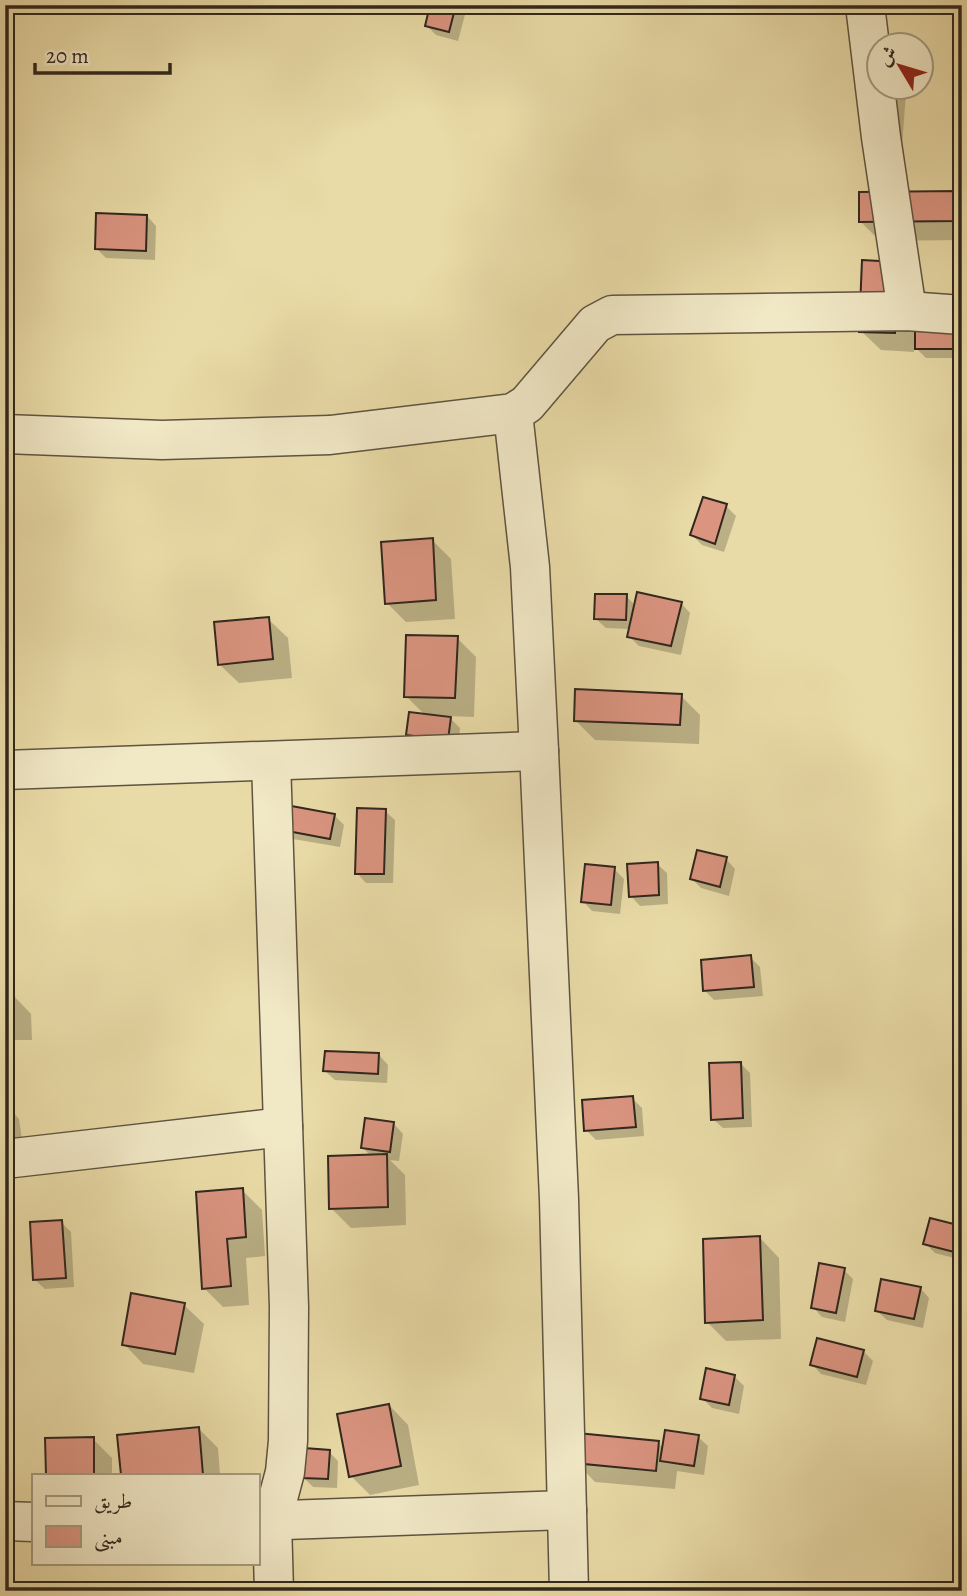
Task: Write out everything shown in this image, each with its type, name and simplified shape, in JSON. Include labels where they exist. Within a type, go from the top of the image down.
[{"type":"street","points":[[865,5],[907,311]]},
{"type":"street","points":[[5,434],[162,440],[330,435],[513,413],[527,404],[595,324],[612,315],[907,311],[962,315]]},
{"type":"street","points":[[513,413],[530,567],[539,751],[559,1199],[569,1591]]},
{"type":"street","points":[[5,770],[539,751]]},
{"type":"street","points":[[271,761],[289,1307],[288,1441],[285,1472],[265,1521],[274,1591]]},
{"type":"street","points":[[5,1159],[283,1128]]},
{"type":"street","points":[[265,1521],[567,1510]]},
{"type":"street","points":[[5,1521],[32,1522]]},
{"type":"building","points":[[430,5],[456,5],[449,32],[425,26]]},
{"type":"building","points":[[957,191],[957,221],[859,222],[859,192]]},
{"type":"building","points":[[96,213],[147,215],[146,251],[95,249]]},
{"type":"building","points":[[862,260],[897,262],[895,333],[859,332]]},
{"type":"building","points":[[915,317],[962,317],[962,349],[915,349]]},
{"type":"building","points":[[703,497],[727,504],[715,544],[690,535]]},
{"type":"building","points":[[433,538],[436,600],[385,604],[381,542]]},
{"type":"building","points":[[637,592],[682,602],[671,646],[627,637]]},
{"type":"building","points":[[595,594],[627,594],[626,620],[594,619]]},
{"type":"building","points":[[269,617],[273,659],[218,665],[214,622]]},
{"type":"building","points":[[406,635],[458,636],[455,698],[404,697]]},
{"type":"building","points":[[575,689],[682,694],[680,725],[574,721]]},
{"type":"building","points":[[409,712],[451,717],[448,740],[406,735]]},
{"type":"building","points":[[286,805],[335,814],[330,839],[282,830]]},
{"type":"building","points":[[357,808],[386,809],[384,874],[355,874]]},
{"type":"building","points":[[697,850],[727,857],[720,887],[690,879]]},
{"type":"building","points":[[658,862],[659,895],[629,897],[627,864]]},
{"type":"building","points":[[585,864],[615,867],[611,905],[581,902]]},
{"type":"building","points":[[751,955],[754,987],[703,991],[701,960]]},
{"type":"building","points":[[5,993],[12,993],[13,1021],[5,1021]]},
{"type":"building","points":[[325,1051],[379,1053],[378,1074],[323,1071]]},
{"type":"building","points":[[741,1062],[743,1118],[711,1120],[709,1063]]},
{"type":"building","points":[[633,1096],[636,1127],[584,1131],[582,1100]]},
{"type":"building","points":[[10,1107],[16,1151],[5,1152],[5,1108]]},
{"type":"building","points":[[365,1118],[394,1122],[390,1152],[361,1148]]},
{"type":"building","points":[[387,1154],[388,1207],[329,1209],[328,1156]]},
{"type":"building","points":[[243,1188],[246,1237],[227,1239],[231,1286],[202,1289],[196,1192]]},
{"type":"building","points":[[930,1218],[962,1226],[962,1254],[923,1244]]},
{"type":"building","points":[[62,1220],[66,1278],[33,1280],[30,1222]]},
{"type":"building","points":[[760,1236],[763,1320],[705,1323],[703,1239]]},
{"type":"building","points":[[819,1263],[845,1268],[836,1313],[811,1308]]},
{"type":"building","points":[[881,1279],[921,1287],[914,1319],[875,1311]]},
{"type":"building","points":[[131,1293],[185,1303],[175,1354],[122,1345]]},
{"type":"building","points":[[817,1338],[864,1350],[857,1377],[810,1365]]},
{"type":"building","points":[[706,1368],[735,1375],[729,1405],[700,1399]]},
{"type":"building","points":[[389,1404],[401,1466],[349,1477],[337,1414]]},
{"type":"building","points":[[199,1427],[203,1474],[121,1474],[117,1435]]},
{"type":"building","points":[[665,1430],[699,1435],[694,1466],[660,1461]]},
{"type":"building","points":[[577,1433],[659,1441],[656,1471],[574,1463]]},
{"type":"building","points":[[94,1437],[94,1474],[46,1474],[45,1438]]},
{"type":"building","points":[[304,1448],[330,1450],[328,1479],[302,1478]]}]
